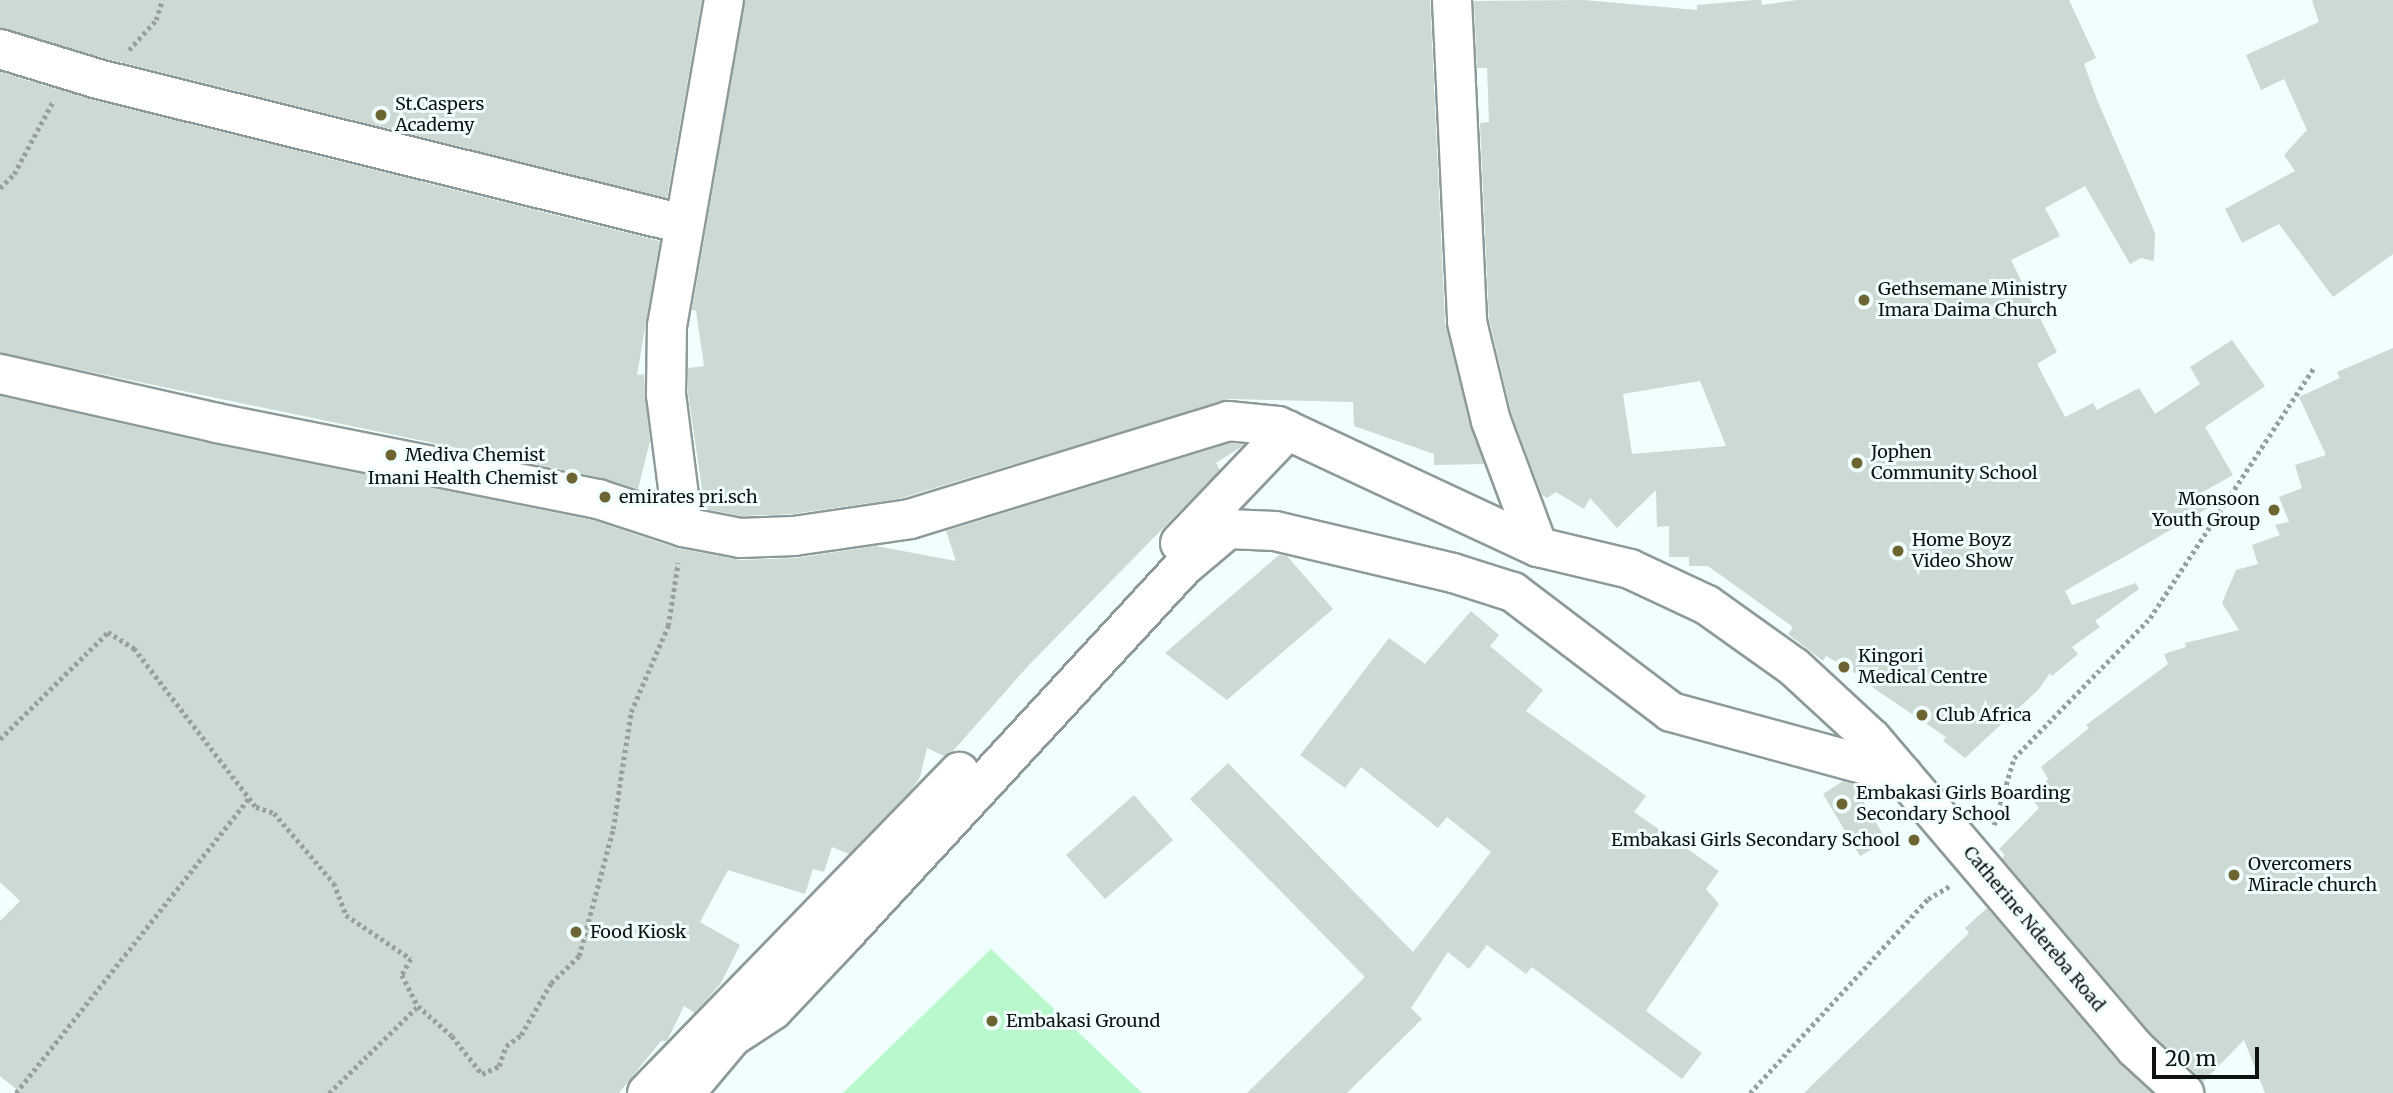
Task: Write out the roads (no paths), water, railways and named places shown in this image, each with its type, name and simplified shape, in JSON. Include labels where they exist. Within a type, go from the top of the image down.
[{"type":"street","points":[[683,527],[666,395],[667,326],[724,0]]},
{"type":"street","points":[[1452,0],[1466,322],[1491,421],[1538,547]]},
{"type":"street","points":[[0,49],[98,79],[683,224]]},
{"type":"street","name":"Catherine Ndereba Road","points":[[0,374],[204,421],[598,499],[683,527],[740,538],[794,536],[910,519],[1228,421],[1288,430],[1538,547],[1630,569],[1707,606],[1794,667],[1872,739],[2135,1048],[2184,1093]]},
{"type":"street","points":[[647,1093],[1288,430]]},
{"type":"street","points":[[685,1093],[732,1037],[773,1010],[1183,567],[1228,530],[1275,531],[1453,573],[1513,592],[1671,712],[1903,775]]},
{"type":"place","name":"St.Caspers Academy","points":[[381,115]]},
{"type":"place","name":"Gethsemane Ministry Imara Daima Church","points":[[1864,300]]},
{"type":"place","name":"Mediva Chemist","points":[[391,455]]},
{"type":"place","name":"Jophen Community School","points":[[1857,463]]},
{"type":"place","name":"Imani Health Chemist","points":[[572,478]]},
{"type":"place","name":"emirates pri.sch","points":[[605,497]]},
{"type":"place","name":"Monsoon Youth Group","points":[[2274,510]]},
{"type":"place","name":"Home Boyz Video Show","points":[[1898,551]]},
{"type":"place","name":"Kingori Medical Centre","points":[[1844,667]]},
{"type":"place","name":"Club Africa","points":[[1922,715]]},
{"type":"place","name":"Embakasi Girls Boarding Secondary School","points":[[1842,804]]},
{"type":"place","name":"Embakasi Girls Secondary School","points":[[1914,840]]},
{"type":"place","name":"Overcomers Miracle church","points":[[2234,875]]},
{"type":"place","name":"Food Kiosk","points":[[576,932]]},
{"type":"place","name":"Embakasi Ground","points":[[992,1021]]}]
